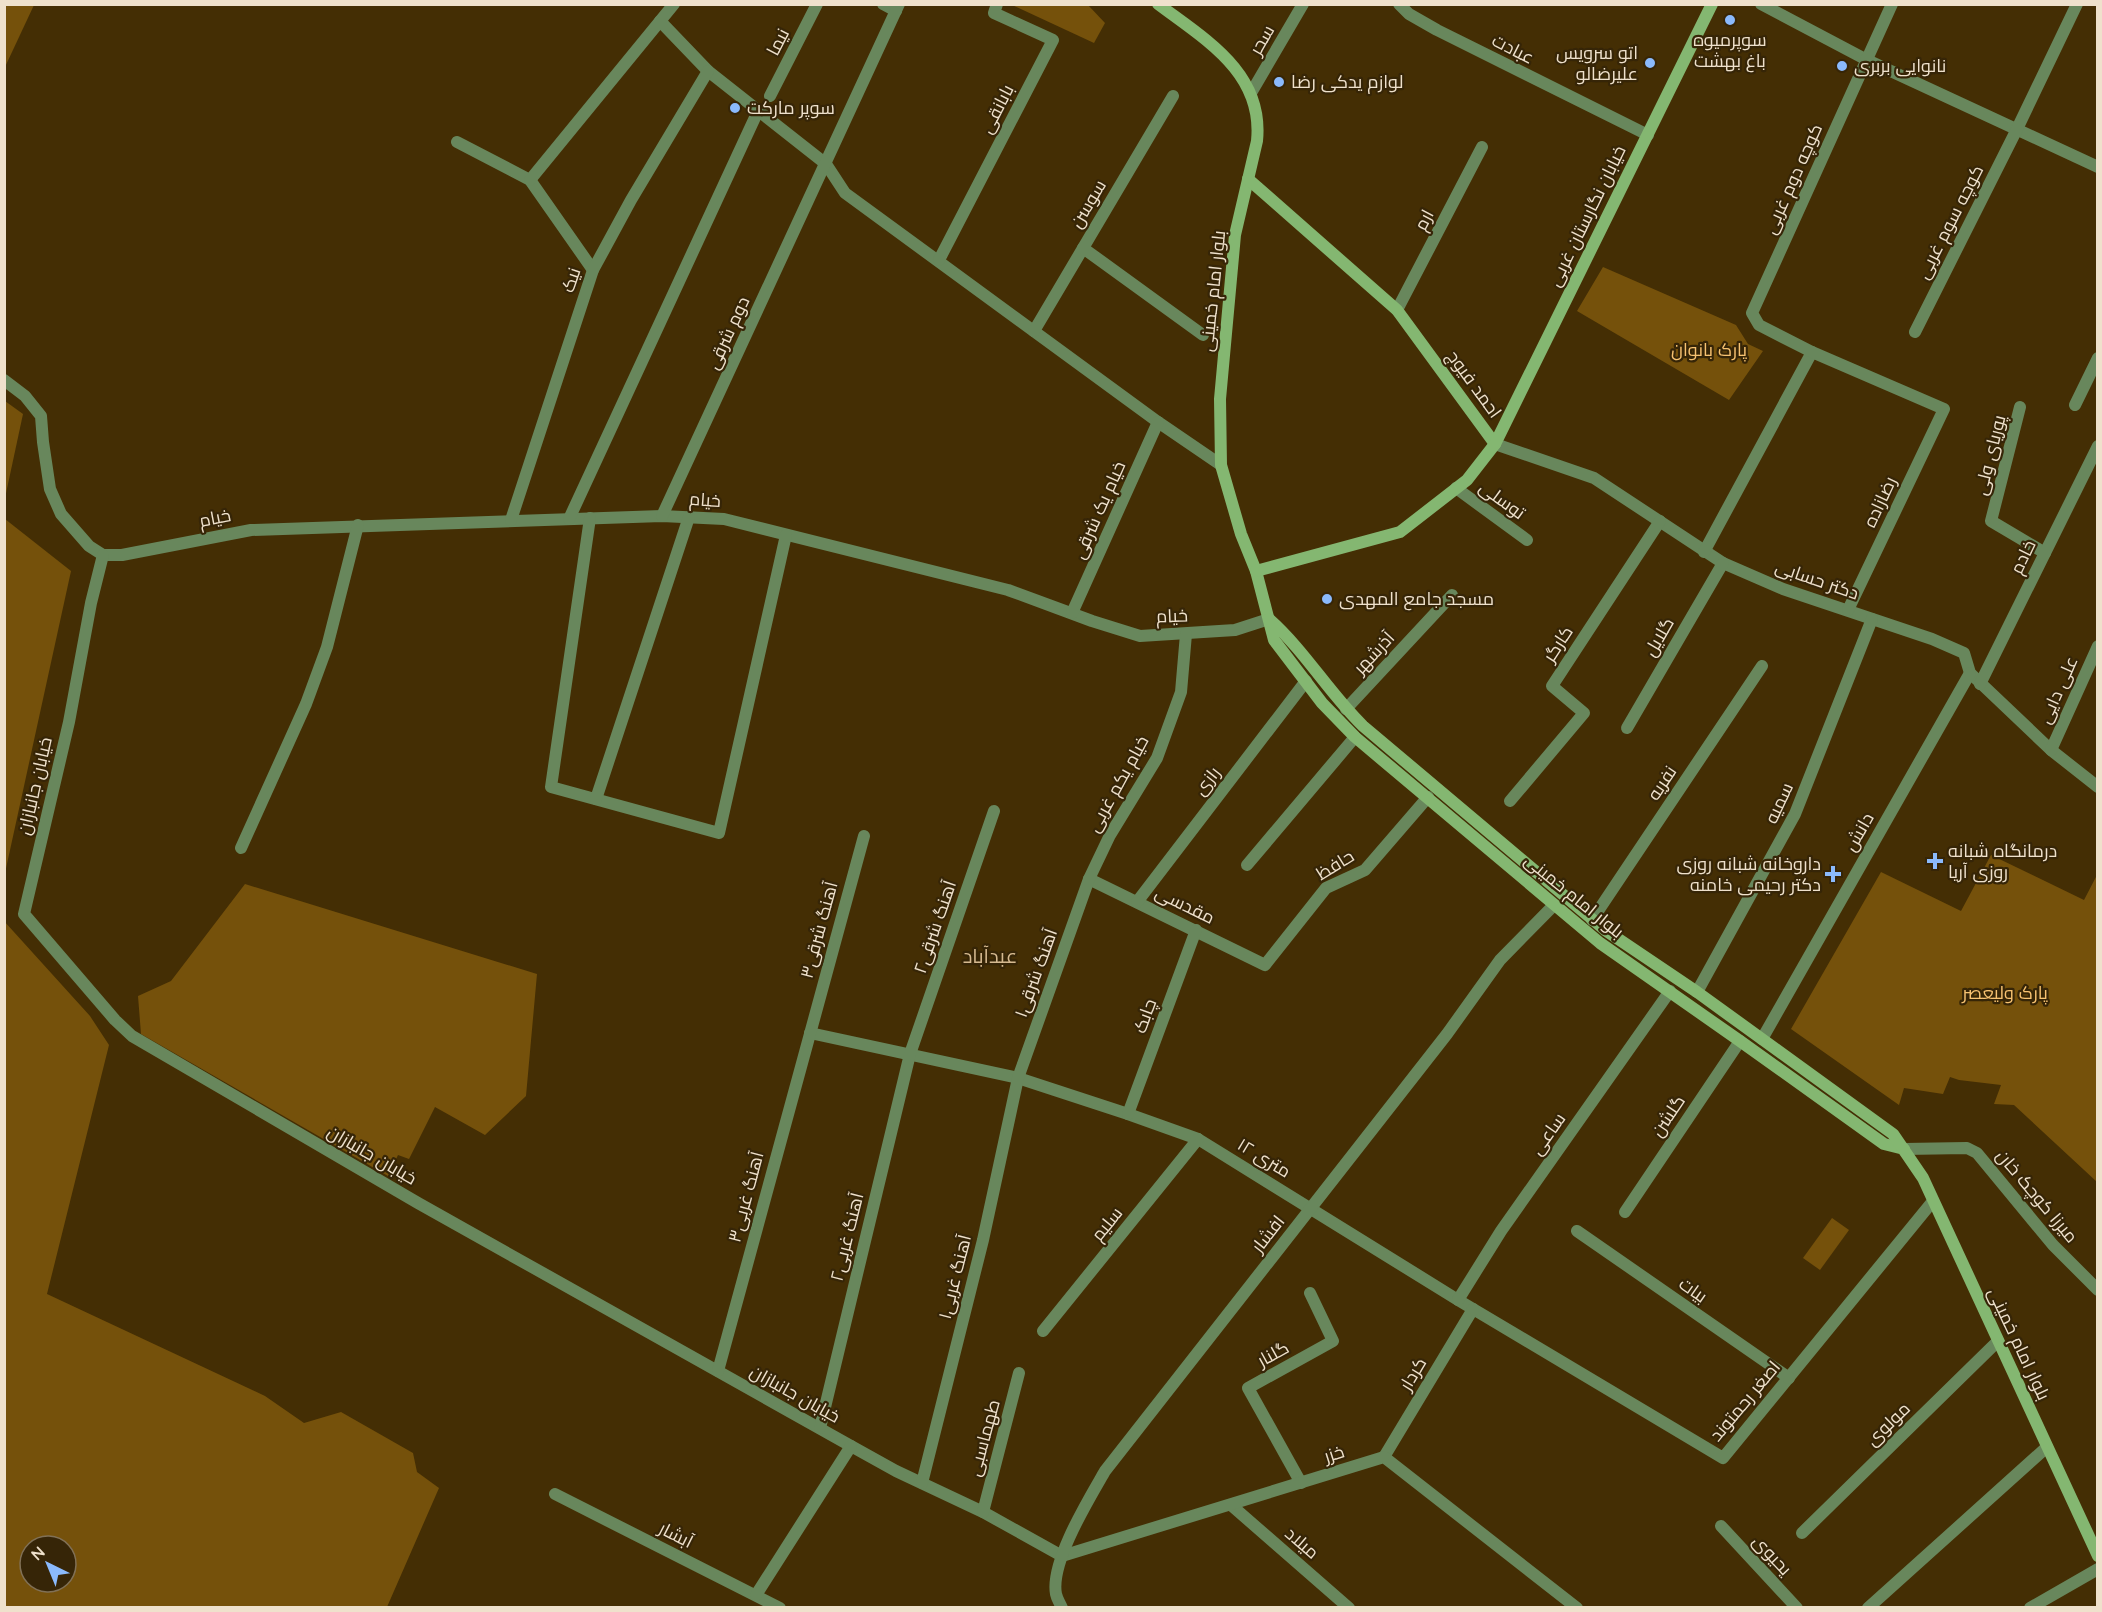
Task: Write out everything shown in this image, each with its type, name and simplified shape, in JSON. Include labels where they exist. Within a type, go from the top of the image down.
[{"type":"street","points":[[530,180],[674,4]]},
{"type":"street","name":"نیما","points":[[770,96],[817,4]]},
{"type":"street","points":[[883,4],[897,8]]},
{"type":"street","name":"بابانقی","points":[[939,260],[1053,40],[994,13],[998,4]]},
{"type":"street","name":"بلوار امام خمینی","points":[[1158,4],[1208,40],[1235,66],[1256,105],[1258,125],[1234,245],[1220,399],[1221,465],[1241,534],[1256,571],[1274,640],[1322,703],[1355,737],[1600,943],[1884,1144],[1904,1149]]},
{"type":"street","name":"سحر","points":[[1251,93],[1303,4]]},
{"type":"street","name":"عبادت","points":[[1399,4],[1409,14],[1437,30],[1648,135]]},
{"type":"street","name":"خیابان نگارستان غربی","points":[[1495,444],[1712,4]]},
{"type":"street","points":[[1761,4],[1867,60],[2097,167]]},
{"type":"street","name":"کوچه دوم غربی","points":[[1812,352],[1759,325],[1752,313],[1892,4]]},
{"type":"street","name":"کوچه سوم غربی","points":[[1915,332],[2018,129],[2077,4]]},
{"type":"street","name":"دوم شرقی","points":[[662,516],[897,8]]},
{"type":"street","points":[[660,21],[708,71],[826,164],[845,193],[1158,422],[1221,465]]},
{"type":"street","name":"نیک","points":[[511,520],[593,270],[637,190],[708,71]]},
{"type":"street","name":"سوسن","points":[[1034,331],[1173,96]]},
{"type":"street","points":[[569,519],[758,111]]},
{"type":"street","points":[[458,142],[530,180],[593,270]]},
{"type":"street","name":"ارم","points":[[1397,309],[1482,147]]},
{"type":"street","name":"احمد فیوج","points":[[1248,179],[1397,309],[1495,444],[1467,480],[1400,532],[1256,571]]},
{"type":"street","points":[[1083,248],[1203,335]]},
{"type":"street","points":[[1704,552],[1812,352]]},
{"type":"street","name":"رضازاده","points":[[1812,352],[1944,409],[1848,610]]},
{"type":"street","points":[[2075,405],[2097,358]]},
{"type":"street","points":[[4,380],[26,396],[42,416],[43,442],[50,489],[61,514],[89,546],[103,555]]},
{"type":"street","name":"پوریای ولی","points":[[2020,407],[1991,521],[2045,553]]},
{"type":"street","name":"خیام یک شرقی","points":[[1072,614],[1158,422]]},
{"type":"street","name":"دکتر حسابی","points":[[1495,444],[1594,478],[1723,564],[1783,589],[1932,639],[1964,653],[1970,673],[1980,684],[2051,750],[2097,787]]},
{"type":"street","name":"خادم","points":[[1980,684],[2097,446]]},
{"type":"street","name":"توسلی","points":[[1456,488],[1527,540]]},
{"type":"street","points":[[596,799],[689,517]]},
{"type":"street","name":"خیام","points":[[103,555],[122,555],[251,530],[511,520],[689,517],[724,519],[1008,590],[1140,636],[1234,630],[1269,619]]},
{"type":"street","points":[[590,518],[551,787],[719,833],[786,534]]},
{"type":"street","name":"کارگر","points":[[1510,801],[1584,713],[1552,686],[1660,521]]},
{"type":"street","points":[[241,848],[313,685],[327,647],[358,525]]},
{"type":"street","name":"خیابان جانبازان","points":[[103,555],[91,603],[69,722],[24,914],[115,1020],[132,1036],[429,1208],[851,1446],[983,1512],[1062,1556]]},
{"type":"street","name":"گلایل","points":[[1627,729],[1723,564]]},
{"type":"street","name":"آذرشهر","points":[[1346,709],[1452,595]]},
{"type":"street","name":"بلوار امام خمینی","points":[[1269,619],[1285,633],[1346,709],[1592,920],[1697,992],[1893,1134],[1923,1178],[2097,1556]]},
{"type":"street","name":"سمیه","points":[[1697,992],[1796,814],[1872,619]]},
{"type":"street","name":"خیام یکم غربی","points":[[1089,879],[1110,835],[1157,758],[1181,692],[1186,634]]},
{"type":"street","name":"علی دایی","points":[[2051,750],[2097,646]]},
{"type":"street","name":"نفریه","points":[[1592,920],[1762,666]]},
{"type":"street","name":"دانش","points":[[1762,1039],[1970,673]]},
{"type":"street","name":"رازی","points":[[1137,902],[1306,681]]},
{"type":"street","points":[[1247,865],[1355,737]]},
{"type":"street","name":"حافظ","points":[[1265,965],[1326,888],[1365,870],[1428,797]]},
{"type":"street","name":"آهنگ شرقی۲","points":[[910,1054],[994,811]]},
{"type":"street","name":"آهنگ شرقی۳","points":[[810,1032],[864,836]]},
{"type":"street","name":"مقدسی","points":[[1089,879],[1265,965]]},
{"type":"street","name":"آهنگ شرقی۱","points":[[1018,1078],[1089,879]]},
{"type":"street","name":"افشار","points":[[1062,1608],[1056,1593],[1062,1556],[1082,1511],[1105,1471],[1447,1034],[1500,960],[1554,905]]},
{"type":"street","name":"چابک","points":[[1128,1114],[1196,930]]},
{"type":"street","name":"ساعی","points":[[1458,1300],[1501,1231],[1670,991]]},
{"type":"street","name":"آهنگ غربی۳","points":[[717,1371],[810,1032]]},
{"type":"street","name":"۱۲ متری","points":[[810,1032],[1018,1078],[1198,1139],[1473,1309]]},
{"type":"street","name":"گلشن","points":[[1625,1212],[1740,1041]]},
{"type":"street","name":"آهنگ غربی۲","points":[[820,1428],[910,1054]]},
{"type":"street","name":"آهنگ غربی۱","points":[[922,1483],[983,1240],[1018,1078]]},
{"type":"street","name":"سلیم","points":[[1043,1330],[1198,1139]]},
{"type":"street","name":"میرزا کوچک خان","points":[[1904,1149],[1966,1148],[1977,1153],[2053,1245],[2097,1290]]},
{"type":"street","name":"اصغر رحمتوند","points":[[1473,1309],[1723,1458],[1934,1201]]},
{"type":"street","name":"بیات","points":[[1576,1231],[1789,1378]]},
{"type":"street","name":"گلنار","points":[[1301,1483],[1248,1388],[1332,1341],[1310,1293]]},
{"type":"street","name":"کردار","points":[[1384,1457],[1473,1309]]},
{"type":"street","name":"مولوی","points":[[1802,1533],[1998,1341]]},
{"type":"street","name":"طهماسبی","points":[[983,1512],[1019,1373]]},
{"type":"street","points":[[756,1595],[851,1446]]},
{"type":"street","points":[[1868,1608],[2047,1447]]},
{"type":"street","points":[[1384,1457],[1577,1608]]},
{"type":"street","name":"خزر","points":[[1062,1556],[1384,1457]]},
{"type":"street","name":"آبشار","points":[[555,1494],[780,1608]]},
{"type":"street","name":"میلاد","points":[[1231,1505],[1349,1608]]},
{"type":"street","name":"یحیوی","points":[[1721,1526],[1797,1608]]},
{"type":"street","points":[[2030,1608],[2097,1569]]},
{"type":"green space","points":[[4,5],[34,5],[5,67]]},
{"type":"green space","points":[[1012,5],[1088,5],[1105,23],[1094,43]]},
{"type":"green space","name":"پارک بانوان","points":[[1603,267],[1736,325],[1748,344],[1763,351],[1729,400],[1577,311]]},
{"type":"green space","points":[[5,401],[23,414],[5,498]]},
{"type":"green space","points":[[5,519],[71,571],[5,873]]},
{"type":"green space","name":"پارک ولیعصر","points":[[1991,855],[2084,900],[2097,875],[2097,1182],[2014,1105],[1994,1104],[2001,1085],[1950,1077],[1943,1094],[1904,1088],[1899,1105],[1791,1029],[1881,872],[1961,911]]},
{"type":"green space","points":[[245,884],[537,974],[526,1096],[485,1135],[435,1107],[409,1159],[398,1155],[388,1176],[141,1034],[138,996],[171,981]]},
{"type":"green space","points":[[4,921],[90,1016],[109,1045],[47,1294],[265,1396],[304,1423],[341,1412],[413,1453],[417,1472],[439,1488],[387,1607],[5,1607]]},
{"type":"green space","points":[[1832,1218],[1849,1230],[1820,1270],[1803,1258]]},
{"type":"place","name":"سوپرمیوه باغ بهشت","points":[[1730,20]]},
{"type":"place","name":"اتو سرویس علیرضالو","points":[[1650,63]]},
{"type":"place","name":"نانوایی بربری","points":[[1842,66]]},
{"type":"place","name":"لوازم یدکی رضا","points":[[1279,82]]},
{"type":"place","name":"سوپر مارکت","points":[[735,108]]},
{"type":"place","name":"مسجد جامع المهدی","points":[[1327,599]]},
{"type":"place","name":"درمانگاه شبانه روزی آریا","points":[[1935,861]]},
{"type":"place","name":"داروخانه شبانه روزی دکتر رحیمی خامنه","points":[[1833,874]]},
{"type":"district","name":"عبدآباد","points":[[990,956]]}]
